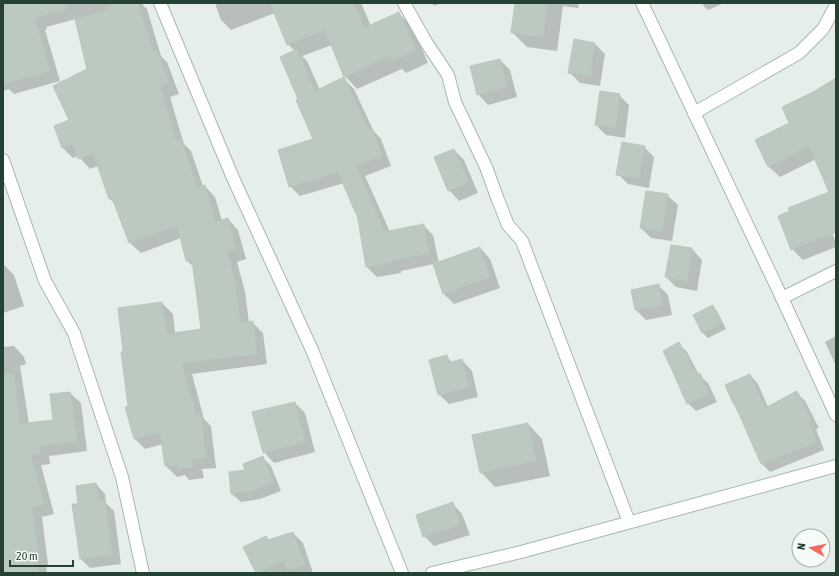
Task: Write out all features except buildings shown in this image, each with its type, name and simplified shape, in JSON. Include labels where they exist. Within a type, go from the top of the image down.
[{"type":"street","points":[[160,3],[233,178],[312,350],[402,573]]},
{"type":"street","points":[[404,3],[426,42],[448,75],[455,102],[486,167],[508,225],[522,241],[629,522]]},
{"type":"street","points":[[642,3],[836,415]]},
{"type":"street","points":[[694,113],[800,53],[823,29],[836,5]]},
{"type":"street","points":[[3,160],[45,281],[74,333],[122,477],[144,573]]},
{"type":"street","points":[[782,298],[836,271]]},
{"type":"street","points":[[432,573],[520,552],[836,466]]}]
